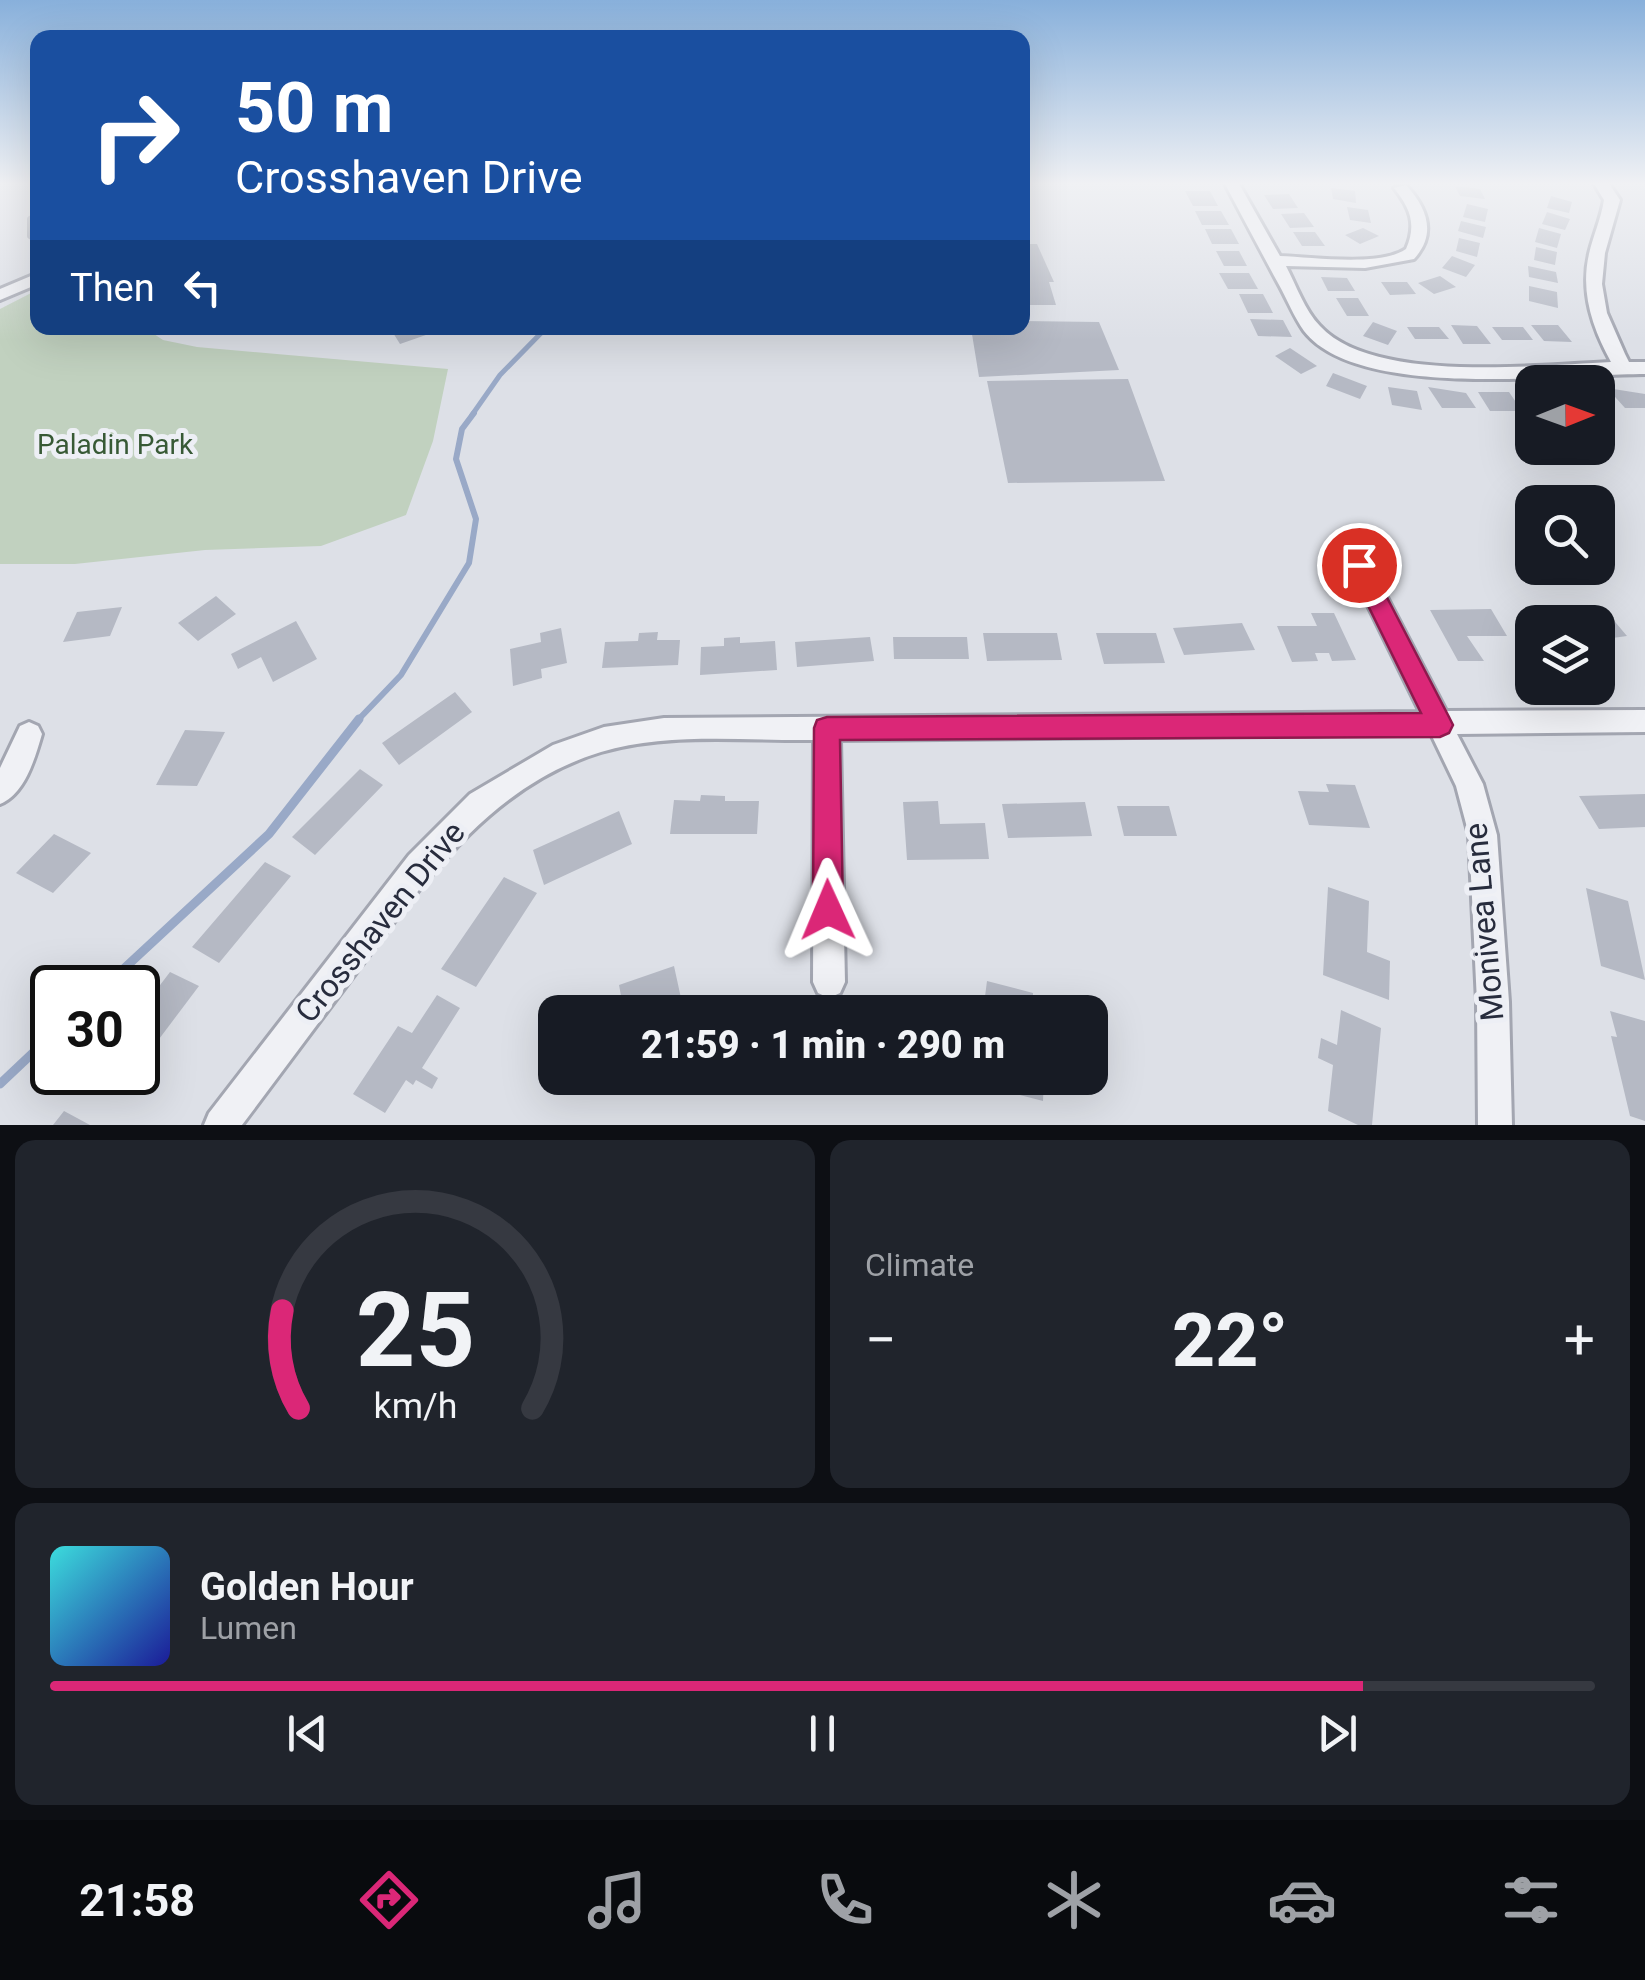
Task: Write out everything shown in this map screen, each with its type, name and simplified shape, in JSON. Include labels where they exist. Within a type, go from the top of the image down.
[{"type":"street","points":[[1260,234],[1320,338],[1365,363],[1425,371],[1645,368]]},
{"type":"street","points":[[1275,261],[1383,262],[1406,258],[1415,249],[1419,234]]},
{"type":"street","points":[[1602,234],[1595,258],[1596,309],[1605,337],[1623,368]]},
{"type":"street","points":[[0,296],[30,282]]},
{"type":"street","name":"Monivea Lane","points":[[1359,565],[1468,784],[1482,836],[1493,1002],[1495,1125]]},
{"type":"street","name":"Crosshaven Drive","points":[[221,1125],[419,865],[480,803],[562,754],[604,739],[664,730],[1645,721]]},
{"type":"street","points":[[827,728],[829,982]]},
{"type":"street","points":[[0,791],[20,762],[29,734]]},
{"type":"green space","name":"Paladin Park","points":[[30,294],[30,335],[156,335],[197,347],[448,369],[433,441],[406,515],[321,546],[205,550],[75,564],[0,564],[0,309]]},
{"type":"building","points":[[1208,234],[1234,234],[1239,244],[1212,244]]},
{"type":"building","points":[[1295,234],[1317,234],[1325,246],[1302,246]]},
{"type":"building","points":[[1376,234],[1379,236],[1360,244],[1345,235]]},
{"type":"building","points":[[1537,234],[1561,234],[1557,248],[1535,242]]},
{"type":"building","points":[[1459,238],[1480,243],[1477,257],[1456,251]]},
{"type":"building","points":[[1030,244],[1037,244],[1054,282],[1049,282],[1056,305],[1030,305]]},
{"type":"building","points":[[1536,247],[1557,252],[1555,265],[1534,260]]},
{"type":"building","points":[[1216,251],[1239,251],[1247,266],[1224,266]]},
{"type":"building","points":[[1452,256],[1475,265],[1466,277],[1442,268]]},
{"type":"building","points":[[1528,266],[1556,272],[1558,283],[1529,277]]},
{"type":"building","points":[[1219,273],[1249,273],[1258,289],[1228,289]]},
{"type":"building","points":[[1440,276],[1456,287],[1434,294],[1418,283]]},
{"type":"building","points":[[1321,277],[1347,278],[1355,291],[1328,291]]},
{"type":"building","points":[[1381,282],[1407,282],[1416,294],[1390,295]]},
{"type":"building","points":[[1529,286],[1557,292],[1558,308],[1529,301]]},
{"type":"building","points":[[1239,294],[1263,294],[1273,313],[1248,313]]},
{"type":"building","points":[[1336,298],[1358,298],[1369,316],[1347,316]]},
{"type":"building","points":[[1250,319],[1283,320],[1292,337],[1258,336]]},
{"type":"building","points":[[1030,321],[1099,322],[1119,370],[979,377],[972,335],[1030,335]]},
{"type":"building","points":[[1373,322],[1397,331],[1388,345],[1363,336]]},
{"type":"building","points":[[1451,325],[1477,326],[1491,344],[1463,344]]},
{"type":"building","points":[[1531,325],[1558,325],[1572,342],[1544,341]]},
{"type":"building","points":[[1407,327],[1439,327],[1449,339],[1415,339]]},
{"type":"building","points":[[1492,327],[1523,327],[1533,340],[1502,340]]},
{"type":"building","points":[[394,335],[426,335],[400,344]]},
{"type":"building","points":[[1290,348],[1317,366],[1301,374],[1275,356]]},
{"type":"building","points":[[1333,373],[1367,386],[1360,399],[1326,386]]},
{"type":"building","points":[[1128,379],[1165,481],[1008,483],[987,381]]},
{"type":"building","points":[[1388,387],[1417,391],[1422,410],[1392,405]]},
{"type":"building","points":[[1428,387],[1466,393],[1476,408],[1442,408]]},
{"type":"building","points":[[1615,389],[1645,394],[1645,408],[1625,408],[1615,397]]},
{"type":"building","points":[[1478,392],[1509,392],[1515,401],[1515,411],[1490,411]]},
{"type":"building","points":[[216,596],[236,614],[198,641],[178,623]]},
{"type":"building","points":[[122,607],[110,636],[63,642],[77,612]]},
{"type":"building","points":[[1491,609],[1507,636],[1467,636],[1484,661],[1458,661],[1430,610]]},
{"type":"building","points":[[1311,613],[1334,613],[1356,660],[1332,661],[1329,653],[1315,653],[1318,661],[1292,662],[1277,626],[1317,626]]},
{"type":"building","points":[[296,621],[317,659],[273,682],[261,657],[238,669],[231,654]]},
{"type":"building","points":[[1615,622],[1627,636],[1615,638]]},
{"type":"building","points":[[1242,623],[1255,650],[1184,655],[1173,628]]},
{"type":"building","points":[[561,628],[567,663],[541,669],[542,678],[513,686],[510,649],[541,642],[540,633]]},
{"type":"building","points":[[658,632],[657,640],[680,640],[678,665],[602,668],[605,642],[638,641],[639,633]]},
{"type":"building","points":[[983,633],[1057,633],[1062,660],[987,661]]},
{"type":"building","points":[[1096,633],[1156,633],[1165,663],[1104,664]]},
{"type":"building","points":[[740,637],[740,643],[775,641],[777,670],[700,675],[701,647],[724,646],[724,638]]},
{"type":"building","points":[[870,637],[874,661],[797,667],[795,642]]},
{"type":"building","points":[[893,637],[967,637],[969,659],[894,659]]},
{"type":"building","points":[[455,692],[472,712],[399,765],[382,743]]},
{"type":"building","points":[[185,730],[225,732],[197,786],[156,785]]},
{"type":"building","points":[[360,769],[383,785],[315,855],[292,837]]},
{"type":"building","points":[[1326,784],[1355,785],[1370,828],[1309,825],[1298,791],[1329,792]]},
{"type":"building","points":[[1645,794],[1645,827],[1599,829],[1579,796]]},
{"type":"building","points":[[701,795],[725,796],[725,801],[759,801],[757,834],[670,834],[674,800],[700,801]]},
{"type":"building","points":[[938,801],[940,824],[985,823],[989,859],[907,860],[903,802]]},
{"type":"building","points":[[1085,802],[1092,836],[1008,838],[1002,804]]},
{"type":"building","points":[[1117,806],[1169,806],[1177,836],[1124,836]]},
{"type":"building","points":[[619,811],[632,844],[544,885],[533,850]]},
{"type":"building","points":[[54,834],[91,853],[53,893],[16,873]]},
{"type":"building","points":[[265,862],[291,876],[219,963],[192,947]]},
{"type":"building","points":[[504,877],[537,893],[476,987],[441,969]]},
{"type":"building","points":[[1328,887],[1369,901],[1367,952],[1390,961],[1389,1000],[1323,975]]},
{"type":"building","points":[[1586,888],[1628,901],[1645,980],[1601,966]]},
{"type":"building","points":[[674,966],[680,995],[621,995],[619,985]]},
{"type":"building","points":[[170,972],[199,986],[160,1038],[160,985]]},
{"type":"building","points":[[987,981],[1033,993],[1033,995],[985,995]]},
{"type":"building","points":[[437,995],[460,1008],[422,1068],[438,1078],[432,1089],[416,1080],[413,1085],[406,1080],[385,1113],[353,1094],[398,1026],[412,1033]]},
{"type":"building","points":[[1341,1010],[1381,1028],[1372,1125],[1358,1125],[1328,1111],[1333,1065],[1318,1058],[1321,1038],[1337,1045]]},
{"type":"building","points":[[1610,1011],[1645,1021],[1645,1121],[1630,1116],[1611,1036],[1617,1037]]},
{"type":"building","points":[[1020,1095],[1043,1095],[1043,1101]]},
{"type":"building","points":[[64,1111],[90,1125],[53,1125]]},
{"type":"waterway","points":[[472,415],[500,375],[539,335]]},
{"type":"waterway","points":[[357,721],[401,675],[469,563],[476,519],[456,459],[462,429],[474,413]]},
{"type":"waterway","points":[[128,965],[269,834],[359,719]]},
{"type":"waterway","points":[[0,1084],[30,1056]]},
{"type":"route","points":[[828,910],[827,728],[1440,725],[1359,565]]}]
